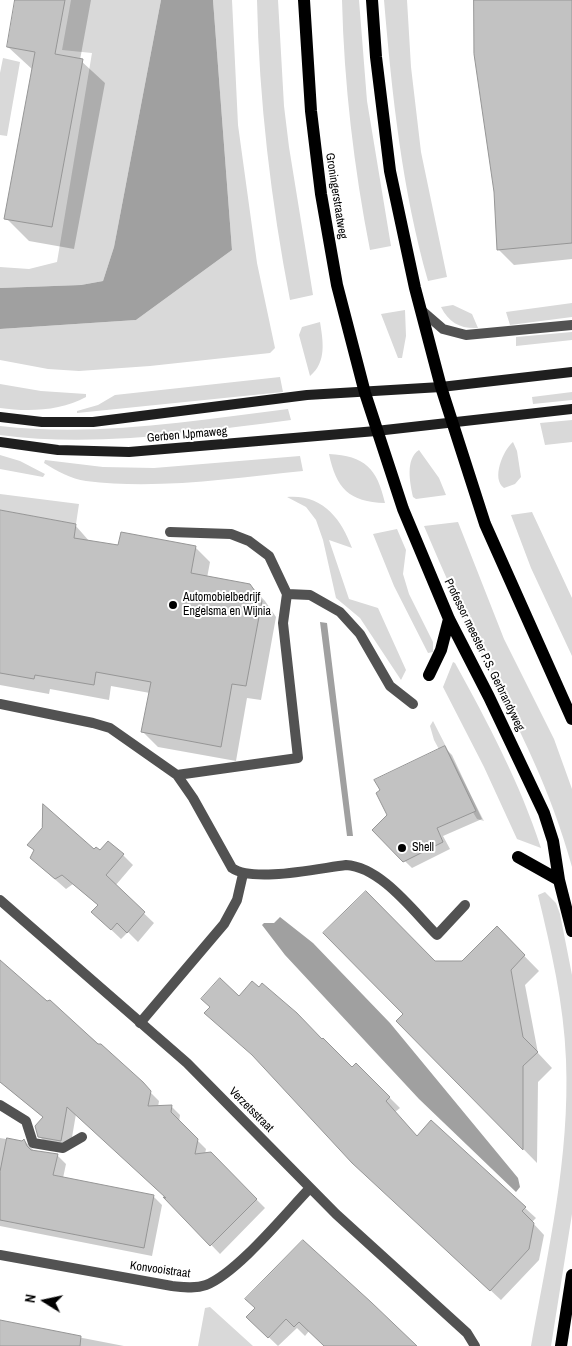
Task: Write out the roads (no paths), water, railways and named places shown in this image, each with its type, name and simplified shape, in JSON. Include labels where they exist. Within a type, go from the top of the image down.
[{"type":"main road","name":"Groningerstraatweg","points":[[304,0],[311,111],[321,194],[337,285],[365,393]]},
{"type":"main road","points":[[372,0],[376,57],[390,171],[421,310],[441,387],[484,524],[572,719]]},
{"type":"main road","points":[[441,387],[572,372]]},
{"type":"main road","name":"Gerben IJpmaweg","points":[[0,417],[33,422],[92,422],[307,396],[441,387]]},
{"type":"main road","name":"Professor meester P.S. Gerbrandyweg","points":[[365,393],[403,509],[449,619],[494,705],[544,813],[553,841],[559,880],[572,931]]},
{"type":"main road","points":[[452,423],[572,410]]},
{"type":"main road","name":"Gerben IJpmaweg","points":[[0,442],[58,450],[129,452],[452,423]]},
{"type":"main road","points":[[429,675],[441,650],[449,619]]},
{"type":"main road","points":[[518,857],[559,880]]},
{"type":"main road","points":[[561,1346],[572,1275]]},
{"type":"street","points":[[421,310],[443,329],[466,335],[572,324]]},
{"type":"street","points":[[170,532],[231,534],[249,540],[269,556],[287,594],[283,623],[298,758],[177,775]]},
{"type":"street","points":[[287,594],[310,595],[340,612],[360,634],[390,686],[413,704]]},
{"type":"street","points":[[0,704],[110,728],[177,775],[193,798],[232,868],[243,874],[261,875],[358,865],[382,881],[437,935],[465,905]]},
{"type":"street","points":[[140,1022],[224,924],[237,900],[243,874]]},
{"type":"street","name":"Verzetsstraat","points":[[0,900],[187,1063],[310,1188],[467,1333],[475,1346]]},
{"type":"street","points":[[0,1105],[26,1122],[33,1143],[63,1148],[82,1137]]},
{"type":"street","name":"Konvooistraat","points":[[0,1255],[172,1286],[188,1288],[204,1286],[230,1271],[310,1188]]},
{"type":"place","name":"Automobielbedrijf Engelsma en Wijnia","points":[[173,605]]},
{"type":"place","name":"Shell","points":[[402,848]]}]
